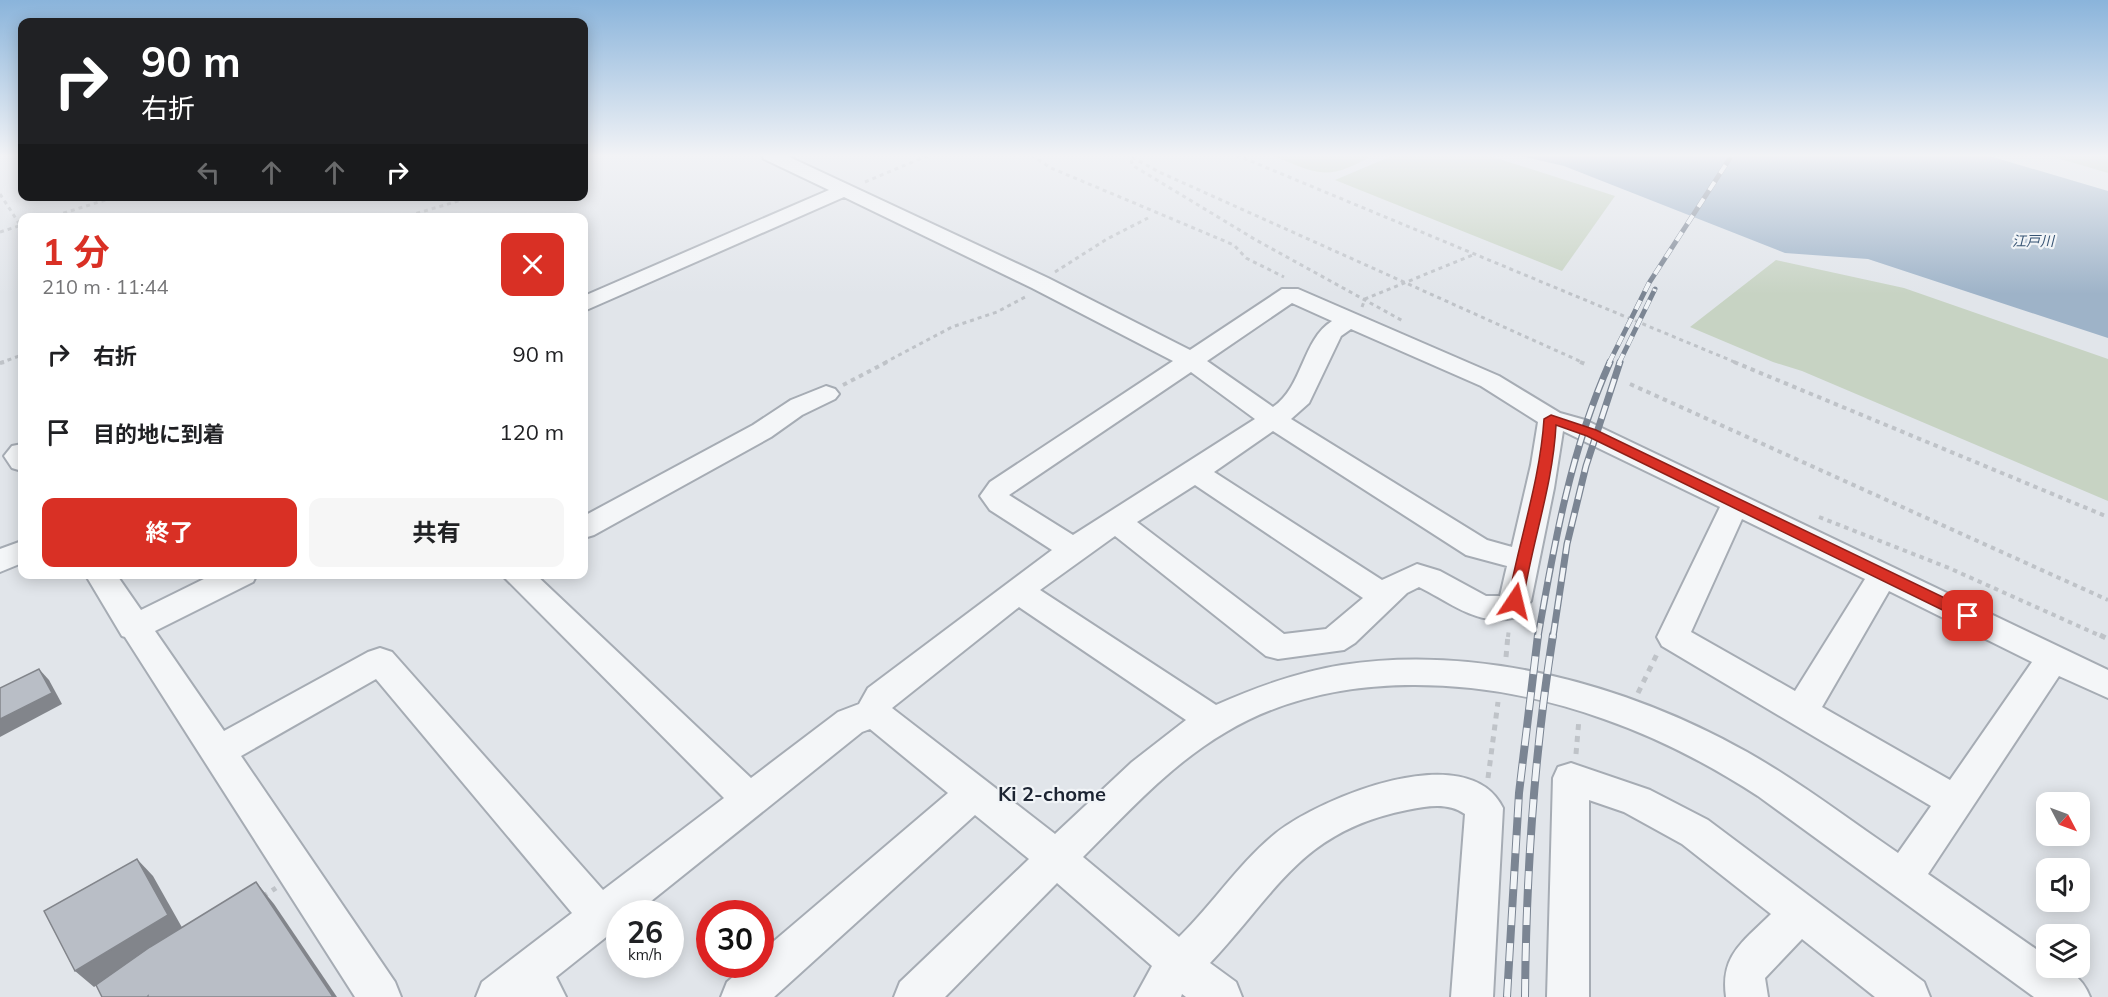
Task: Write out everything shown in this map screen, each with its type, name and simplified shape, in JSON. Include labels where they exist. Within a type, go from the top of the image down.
[{"type":"street","points":[[588,302],[820,202]]},
{"type":"street","points":[[859,202],[1040,283],[1189,359],[1273,419],[1477,548],[1522,560]]},
{"type":"street","points":[[1073,549],[1000,503],[994,496],[1000,488],[1189,359],[1290,294],[1357,309],[1490,381],[1551,419],[1576,426],[2108,685]]},
{"type":"street","points":[[523,989],[601,917],[850,722],[871,714],[880,698],[1073,549],[1195,472],[1296,402],[1331,332],[1357,309]]},
{"type":"street","points":[[588,526],[762,431],[801,405],[826,394]]},
{"type":"street","points":[[1117,522],[1278,647],[1332,641],[1344,634],[1383,596],[1417,575],[1434,579],[1477,607],[1505,609],[1515,601],[1522,560],[1548,459],[1551,419]]},
{"type":"street","points":[[1195,472],[1383,596]]},
{"type":"street","points":[[1738,504],[1731,512],[1673,637],[1956,802]]},
{"type":"street","points":[[0,561],[18,553]]},
{"type":"street","points":[[1801,711],[1884,574]]},
{"type":"street","points":[[103,579],[133,628],[380,997]]},
{"type":"street","points":[[133,628],[232,579]]},
{"type":"street","points":[[521,579],[750,800]]},
{"type":"street","points":[[1018,591],[1214,721]]},
{"type":"street","points":[[1903,879],[2053,658]]},
{"type":"street","points":[[216,753],[380,662],[601,917]]},
{"type":"street","points":[[915,997],[1149,768],[1214,721],[1279,693],[1353,676],[1418,672],[1464,675],[1552,690],[1656,724],[1731,760],[1793,800],[2069,997]]},
{"type":"street","points":[[871,714],[882,719],[1056,858],[1160,945],[1172,957],[1166,983]]},
{"type":"street","points":[[1568,997],[1571,778],[1637,801],[1695,831],[1909,997]]},
{"type":"street","points":[[1166,983],[1259,873],[1288,845],[1317,824],[1349,809],[1388,797],[1421,791],[1456,790],[1476,799],[1484,808],[1472,997]]},
{"type":"street","points":[[742,997],[974,793]]},
{"type":"street","points":[[1747,997],[1744,976],[1749,965],[1801,912]]},
{"type":"street","points":[[1166,983],[1194,977],[1221,997]]},
{"type":"path","points":[[5,202],[18,220]]},
{"type":"path","points":[[64,213],[100,202]]},
{"type":"path","points":[[418,213],[456,202]]},
{"type":"path","points":[[1129,202],[1234,244],[1246,258],[1286,278]]},
{"type":"path","points":[[1192,202],[1256,240],[1357,309],[1413,326]]},
{"type":"path","points":[[1224,202],[1588,365]]},
{"type":"path","points":[[1350,202],[2108,517]]},
{"type":"path","points":[[826,394],[952,327],[1015,304],[1073,259],[1148,218]]},
{"type":"path","points":[[0,232],[18,227]]},
{"type":"path","points":[[1357,309],[1405,284],[1476,254]]},
{"type":"path","points":[[0,363],[18,356]]},
{"type":"path","points":[[1630,384],[2108,600]]},
{"type":"path","points":[[1812,515],[1949,568],[2108,639]]},
{"type":"path","points":[[1505,609],[1509,619],[1506,660]]},
{"type":"path","points":[[1637,697],[1661,644],[1673,637]]},
{"type":"path","points":[[1476,799],[1487,782],[1499,697]]},
{"type":"path","points":[[1571,778],[1579,717]]},
{"type":"path","points":[[257,900],[298,874]]},
{"type":"green space","points":[[1389,202],[1611,202],[1562,271]]},
{"type":"green space","points":[[1776,260],[1904,288],[2108,359],[2108,501],[1802,371],[1773,362],[1690,327]]},
{"type":"water","name":"江戸川","points":[[1654,202],[2108,202],[2108,338],[1868,259],[1785,253]]},
{"type":"building","points":[[39,669],[52,693],[0,719],[0,688]]},
{"type":"building","points":[[137,859],[168,915],[75,971],[44,911]]},
{"type":"building","points":[[256,882],[333,997],[102,997],[96,985],[150,947]]},
{"type":"railway","points":[[1609,363],[1649,283],[1702,202]]},
{"type":"railway","points":[[1619,363],[1655,289]]},
{"type":"railway","points":[[1538,637],[1565,497],[1596,395],[1610,362]]},
{"type":"railway","points":[[1553,637],[1567,544],[1586,466],[1620,362]]},
{"type":"railway","points":[[1507,997],[1519,793],[1538,635]]},
{"type":"railway","points":[[1525,997],[1532,816],[1553,635]]},
{"type":"district","name":"Ki 2-chome","points":[[1052,794]]},
{"type":"route","points":[[1515,601],[1522,560],[1548,459],[1551,419],[1592,433],[1968,616]]}]
